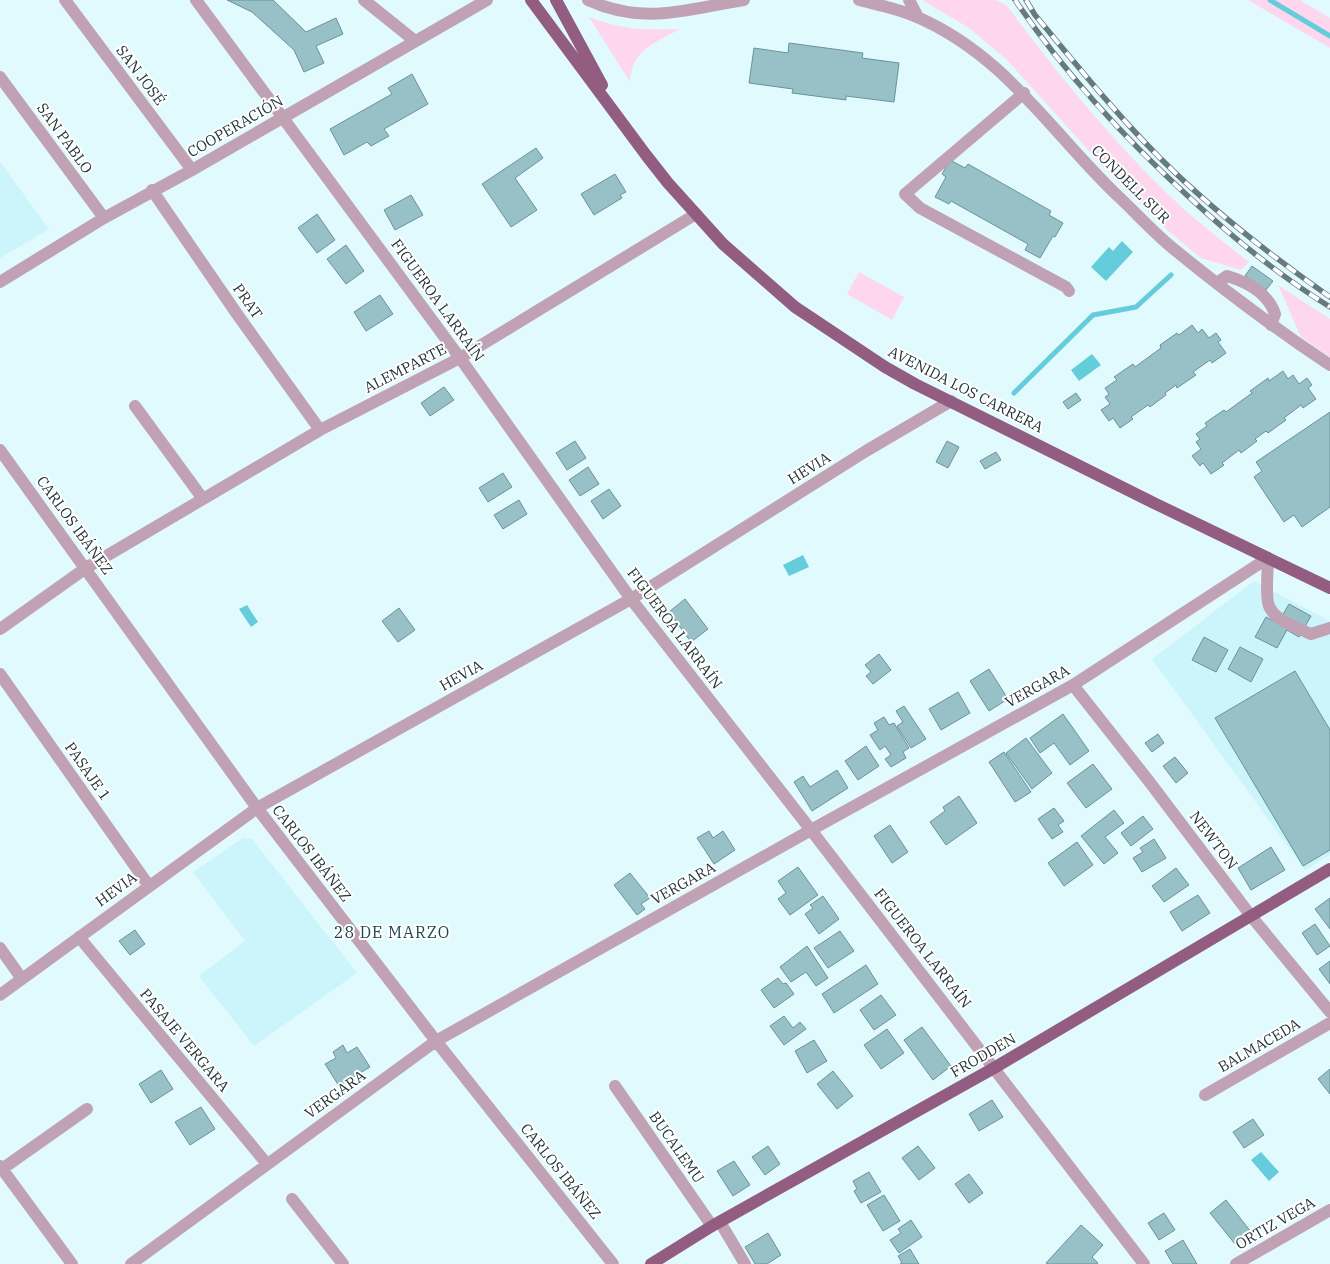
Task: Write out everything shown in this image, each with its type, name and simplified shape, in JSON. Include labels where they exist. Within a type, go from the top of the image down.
[{"type":"main road","name":"AVENIDA LOS CARRERA","points":[[531,0],[668,183],[723,244],[795,307],[885,367],[1158,505],[1330,588]]},
{"type":"main road","name":"AVENIDA LOS CARRERA","points":[[556,0],[622,123]]},
{"type":"main road","name":"FRODDEN","points":[[651,1264],[716,1224],[994,1068],[1330,869]]},
{"type":"street","name":"SAN JOSÉ","points":[[65,0],[192,170]]},
{"type":"street","name":"FIGUEROA LARRAÍN","points":[[196,0],[460,358],[631,599],[1144,1264]]},
{"type":"street","points":[[364,0],[415,41]]},
{"type":"street","name":"COOPERACIÓN","points":[[0,282],[152,190],[192,170],[284,118],[487,0]]},
{"type":"street","points":[[588,0],[619,11],[652,15],[683,12],[744,0]]},
{"type":"street","name":"CONDELL SUR","points":[[859,0],[918,17],[972,48],[1024,93],[1116,194],[1174,249],[1271,326],[1330,365]]},
{"type":"street","points":[[909,0],[918,17]]},
{"type":"street","name":"SAN PABLO","points":[[0,77],[104,218]]},
{"type":"street","points":[[1024,93],[905,194],[920,208],[1066,287],[1069,291]]},
{"type":"street","name":"PRAT","points":[[152,190],[320,430]]},
{"type":"street","name":"ALEMPARTE","points":[[0,629],[86,568],[320,430],[460,358],[696,214]]},
{"type":"street","points":[[1217,283],[1227,276],[1242,280],[1268,299],[1275,314],[1271,326]]},
{"type":"street","name":"HEVIA","points":[[0,994],[257,808],[631,599],[951,401]]},
{"type":"street","points":[[135,406],[203,499]]},
{"type":"street","name":"CARLOS IBÁÑEZ","points":[[0,450],[257,808],[436,1041],[613,1264]]},
{"type":"street","points":[[1268,558],[1268,604],[1272,612],[1286,623],[1311,634],[1330,628]]},
{"type":"street","name":"VERGARA","points":[[130,1264],[436,1041],[1073,685],[1268,558]]},
{"type":"street","name":"PASAJE 1","points":[[0,674],[149,886]]},
{"type":"street","name":"NEWTON","points":[[1073,685],[1251,916],[1330,1012]]},
{"type":"street","name":"PASAJE VERGARA","points":[[78,937],[267,1164]]},
{"type":"street","points":[[0,948],[22,979]]},
{"type":"street","name":"BALMACEDA","points":[[1205,1095],[1330,1023]]},
{"type":"street","name":"BUCALEMU","points":[[615,1086],[745,1264]]},
{"type":"street","points":[[72,1264],[1,1167],[86,1109]]},
{"type":"street","points":[[292,1199],[343,1264]]},
{"type":"street","name":"ORTIZ VEGA","points":[[1236,1264],[1330,1210]]},
{"type":"shaded area","points":[[922,0],[996,0],[1007,6],[1046,57],[1128,154],[1182,207],[1249,262],[1241,270],[1201,258],[1168,231],[1107,171],[1007,60],[969,28]]},
{"type":"shaded area","points":[[1248,0],[1300,0],[1330,18],[1330,48]]},
{"type":"shaded area","points":[[589,17],[634,28],[680,29],[653,43],[640,55],[631,71],[630,82]]},
{"type":"shaded area","points":[[0,162],[49,229],[0,258]]},
{"type":"shaded area","points":[[859,272],[904,297],[892,320],[847,294]]},
{"type":"shaded area","points":[[1278,285],[1330,319],[1330,357],[1301,337]]},
{"type":"shaded area","points":[[1254,581],[1330,621],[1330,855],[1305,870],[1152,659]]},
{"type":"shaded area","points":[[243,838],[252,839],[357,973],[254,1046],[199,976],[245,941],[193,872]]},
{"type":"water","points":[[1122,241],[1133,252],[1106,281],[1091,267],[1109,247],[1113,251]]},
{"type":"water","points":[[1092,354],[1101,365],[1079,381],[1071,370]]},
{"type":"water","points":[[803,555],[809,567],[789,576],[783,565]]},
{"type":"water","points":[[247,605],[258,622],[251,627],[239,609]]},
{"type":"water","points":[[1261,1152],[1279,1172],[1269,1181],[1251,1160]]},
{"type":"building","points":[[227,0],[273,0],[306,32],[336,18],[343,34],[316,46],[324,63],[304,72],[294,50],[252,12]]},
{"type":"building","points":[[789,43],[863,53],[862,58],[899,63],[894,102],[846,96],[846,100],[792,93],[793,89],[749,83],[754,48],[788,53]]},
{"type":"building","points":[[412,74],[428,104],[384,129],[389,136],[371,146],[367,142],[344,155],[330,129],[392,94],[388,88]]},
{"type":"building","points":[[536,148],[543,158],[515,178],[537,210],[511,227],[482,184]]},
{"type":"building","points":[[950,160],[965,168],[968,164],[1051,211],[1049,215],[1063,223],[1040,258],[1025,250],[1028,244],[951,201],[949,204],[935,197],[946,177],[942,174]]},
{"type":"building","points":[[615,174],[626,192],[620,195],[622,198],[594,215],[581,194]]},
{"type":"building","points":[[411,195],[423,215],[395,230],[384,210]]},
{"type":"building","points":[[317,214],[335,240],[317,253],[298,228]]},
{"type":"building","points":[[346,245],[364,271],[346,284],[327,259]]},
{"type":"building","points":[[1252,266],[1273,281],[1266,290],[1245,276]]},
{"type":"building","points":[[380,295],[393,314],[366,331],[354,312]]},
{"type":"building","points":[[1192,325],[1198,333],[1202,329],[1209,338],[1216,333],[1221,340],[1218,342],[1226,353],[1212,363],[1210,360],[1193,372],[1196,375],[1177,388],[1176,385],[1150,407],[1148,405],[1131,417],[1133,419],[1120,428],[1113,418],[1109,421],[1101,410],[1110,404],[1105,397],[1109,394],[1105,388],[1117,380],[1114,377],[1133,364],[1135,367],[1161,348],[1160,345],[1177,333],[1179,335]]},
{"type":"building","points":[[1283,371],[1288,379],[1293,375],[1299,384],[1307,378],[1312,385],[1308,388],[1316,399],[1303,408],[1301,405],[1284,418],[1286,420],[1268,433],[1266,431],[1255,439],[1257,441],[1241,453],[1239,450],[1222,463],[1224,465],[1211,474],[1203,463],[1200,466],[1192,456],[1201,449],[1196,442],[1200,439],[1196,434],[1207,426],[1205,423],[1224,410],[1226,412],[1252,393],[1250,391],[1268,378],[1269,381]]},
{"type":"building","points":[[444,387],[454,400],[430,416],[421,403]]},
{"type":"building","points":[[1076,393],[1081,400],[1068,409],[1063,402]]},
{"type":"building","points":[[1330,412],[1330,507],[1302,527],[1294,515],[1284,522],[1254,477],[1262,471],[1256,462]]},
{"type":"building","points":[[575,441],[586,458],[567,470],[556,453]]},
{"type":"building","points":[[947,441],[959,447],[948,468],[936,462]]},
{"type":"building","points":[[996,452],[1001,460],[985,469],[980,461]]},
{"type":"building","points":[[588,467],[599,484],[580,496],[569,480]]},
{"type":"building","points":[[503,473],[512,487],[488,502],[479,488]]},
{"type":"building","points":[[609,489],[621,506],[603,519],[591,501]]},
{"type":"building","points":[[519,500],[527,514],[503,529],[494,515]]},
{"type":"building","points":[[685,599],[708,629],[691,642],[669,612]]},
{"type":"building","points":[[1289,604],[1311,616],[1299,637],[1287,630],[1277,648],[1255,637],[1266,617],[1278,623]]},
{"type":"building","points":[[399,608],[415,630],[398,642],[382,621]]},
{"type":"building","points":[[1204,637],[1228,650],[1216,672],[1192,660]]},
{"type":"building","points":[[1240,647],[1263,659],[1251,682],[1228,669]]},
{"type":"building","points":[[879,654],[891,670],[873,684],[866,676],[871,672],[865,665]]},
{"type":"building","points":[[989,669],[1008,699],[989,711],[970,681]]},
{"type":"building","points":[[1295,671],[1330,730],[1330,850],[1303,866],[1215,718]]},
{"type":"building","points":[[958,692],[970,713],[941,730],[929,709]]},
{"type":"building","points":[[904,706],[926,739],[911,748],[897,726],[903,722],[896,711]]},
{"type":"building","points":[[1063,714],[1089,751],[1070,765],[1054,743],[1040,753],[1030,738]]},
{"type":"building","points":[[884,717],[889,725],[894,723],[909,748],[903,752],[906,758],[891,767],[885,759],[891,755],[885,746],[880,750],[870,735],[878,730],[874,723]]},
{"type":"building","points":[[1158,734],[1164,743],[1152,752],[1145,743]]},
{"type":"building","points":[[1026,738],[1052,773],[1032,789],[1006,753]]},
{"type":"building","points":[[866,746],[879,766],[858,780],[845,761]]},
{"type":"building","points":[[1004,752],[1031,792],[1015,802],[989,762]]},
{"type":"building","points":[[1175,757],[1188,773],[1176,783],[1163,766]]},
{"type":"building","points":[[1093,764],[1112,789],[1086,808],[1067,783]]},
{"type":"building","points":[[837,770],[848,788],[812,811],[794,782],[803,776],[810,787]]},
{"type":"building","points":[[959,796],[977,823],[946,845],[930,822],[945,811],[943,807]]},
{"type":"building","points":[[1054,808],[1064,821],[1058,825],[1063,832],[1052,839],[1038,819]]},
{"type":"building","points":[[1114,810],[1124,823],[1105,837],[1118,853],[1104,864],[1081,836]]},
{"type":"building","points":[[1143,816],[1153,829],[1131,846],[1121,833]]},
{"type":"building","points":[[890,825],[908,852],[892,863],[874,836]]},
{"type":"building","points":[[709,831],[713,838],[723,831],[735,850],[714,864],[697,838]]},
{"type":"building","points":[[1154,839],[1166,858],[1142,872],[1133,858],[1143,852],[1140,848]]},
{"type":"building","points":[[1077,842],[1093,865],[1064,886],[1048,863]]},
{"type":"building","points":[[1271,847],[1285,870],[1251,890],[1238,868]]},
{"type":"building","points":[[798,867],[818,895],[790,915],[778,899],[786,893],[778,881]]},
{"type":"building","points":[[1176,868],[1189,885],[1164,902],[1152,886]]},
{"type":"building","points":[[630,873],[650,898],[641,904],[645,909],[637,915],[614,885]]},
{"type":"building","points":[[1198,895],[1210,913],[1182,931],[1170,912]]},
{"type":"building","points":[[823,896],[839,919],[819,934],[805,914],[813,908],[810,905]]},
{"type":"building","points":[[1330,898],[1330,929],[1315,909]]},
{"type":"building","points":[[1315,924],[1330,946],[1317,955],[1302,933]]},
{"type":"building","points":[[135,930],[145,944],[130,955],[119,941]]},
{"type":"building","points":[[840,931],[854,951],[828,968],[814,948]]},
{"type":"building","points":[[807,946],[828,978],[816,986],[806,972],[791,982],[780,967]]},
{"type":"building","points":[[1330,961],[1330,984],[1319,969]]},
{"type":"building","points":[[866,965],[878,984],[834,1013],[822,994]]},
{"type":"building","points":[[778,978],[783,984],[786,983],[794,994],[774,1008],[761,990]]},
{"type":"building","points":[[881,995],[896,1015],[874,1030],[860,1010]]},
{"type":"building","points":[[784,1016],[793,1028],[800,1022],[806,1029],[784,1045],[770,1026]]},
{"type":"building","points":[[922,1027],[951,1066],[933,1080],[904,1040]]},
{"type":"building","points":[[887,1029],[904,1053],[881,1069],[864,1045]]},
{"type":"building","points":[[814,1040],[827,1061],[807,1073],[795,1051]]},
{"type":"building","points":[[343,1045],[347,1053],[357,1047],[370,1067],[339,1086],[325,1064],[336,1058],[333,1052]]},
{"type":"building","points":[[1330,1069],[1330,1094],[1318,1079]]},
{"type":"building","points":[[161,1070],[173,1089],[151,1103],[139,1084]]},
{"type":"building","points":[[833,1071],[853,1096],[837,1109],[817,1084]]},
{"type":"building","points":[[992,1100],[1003,1117],[979,1131],[969,1114]]},
{"type":"building","points":[[201,1107],[215,1129],[190,1145],[175,1122]]},
{"type":"building","points":[[1253,1119],[1264,1135],[1244,1148],[1233,1132]]},
{"type":"building","points":[[768,1146],[780,1164],[765,1175],[752,1157]]},
{"type":"building","points":[[918,1146],[935,1168],[919,1180],[902,1158]]},
{"type":"building","points":[[734,1161],[750,1185],[733,1196],[717,1171]]},
{"type":"building","points":[[869,1172],[881,1192],[861,1203],[854,1191],[857,1189],[853,1181]]},
{"type":"building","points":[[969,1174],[983,1193],[969,1203],[955,1184]]},
{"type":"building","points":[[884,1195],[900,1221],[883,1231],[867,1205]]},
{"type":"building","points":[[1226,1200],[1251,1232],[1235,1244],[1210,1213]]},
{"type":"building","points":[[1164,1213],[1175,1230],[1159,1240],[1148,1223]]},
{"type":"building","points":[[911,1220],[922,1237],[899,1253],[890,1240],[901,1233],[898,1229]]},
{"type":"building","points":[[1081,1225],[1103,1245],[1092,1257],[1098,1263],[1046,1263]]},
{"type":"building","points":[[768,1233],[781,1255],[767,1264],[755,1264],[745,1247]]},
{"type":"building","points":[[1183,1240],[1197,1264],[1173,1264],[1165,1251]]},
{"type":"building","points":[[910,1249],[919,1264],[900,1264],[902,1263],[898,1256]]},
{"type":"waterway","points":[[1270,0],[1330,36]]},
{"type":"waterway","points":[[1014,393],[1093,315],[1136,307],[1171,275]]},
{"type":"railway","points":[[1015,0],[1054,54],[1096,104],[1142,152],[1223,228],[1293,283],[1330,307]]},
{"type":"railway","points":[[1026,0],[1035,15],[1096,88],[1160,158],[1200,196],[1242,231],[1330,297]]},
{"type":"district","name":"28 DE MARZO","points":[[392,932]]}]
